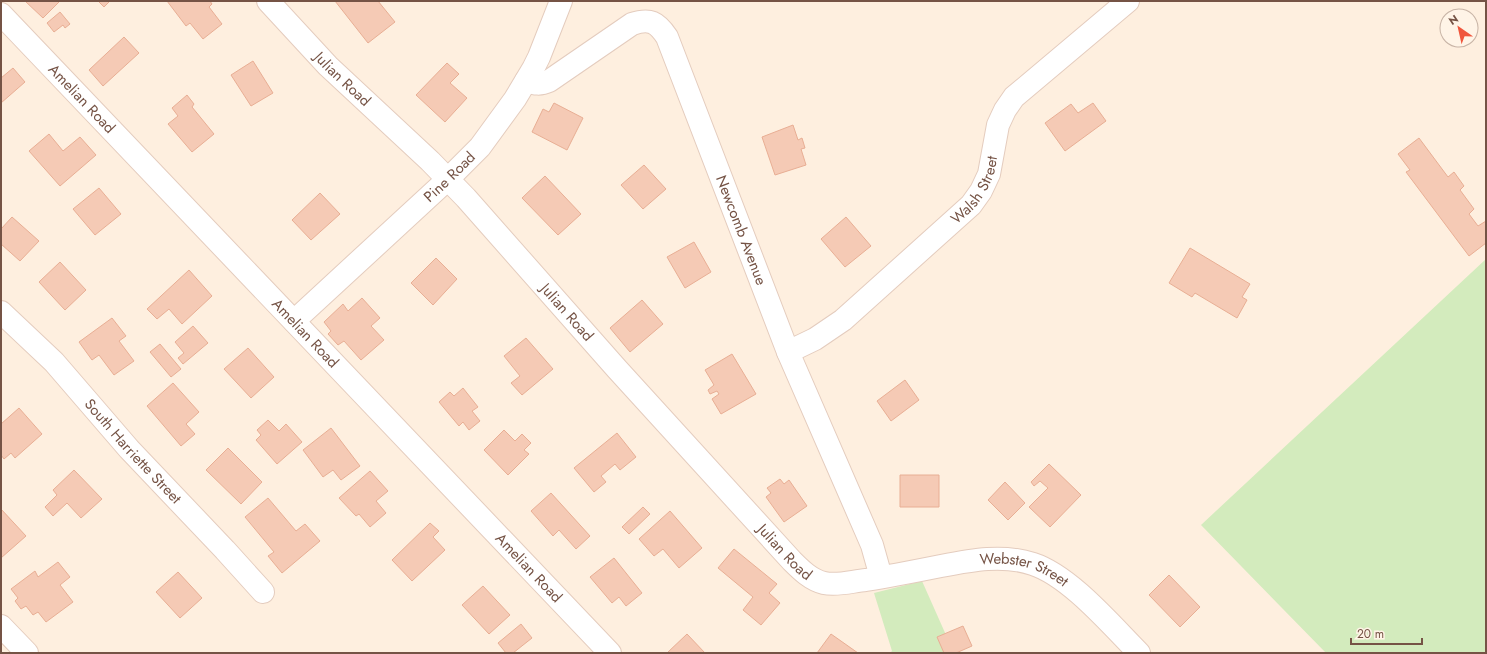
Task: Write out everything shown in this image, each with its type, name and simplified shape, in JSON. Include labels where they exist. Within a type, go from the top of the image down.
[{"type":"street","name":"Julian Road","points":[[268,1],[328,66],[448,179],[797,566],[812,578],[824,583],[837,584],[881,577]]},
{"type":"street","name":"Pine Road","points":[[294,321],[448,179],[476,151],[492,132],[526,82],[539,57],[560,1]]},
{"type":"street","name":"Walsh Street","points":[[788,352],[815,339],[843,320],[971,205],[981,191],[989,174],[998,125],[1005,110],[1014,97],[1128,1]]},
{"type":"street","name":"Amelian Road","points":[[1,14],[610,653]]},
{"type":"street","name":"Newcomb Avenue","points":[[526,82],[542,84],[549,81],[632,24],[642,20],[651,22],[661,28],[667,37],[788,352],[872,546],[881,577]]},
{"type":"street","name":"South Harriette Street","points":[[1,312],[54,362],[129,449],[263,592]]},
{"type":"street","name":"Webster Street","points":[[881,577],[987,559],[1017,559],[1034,564],[1050,571],[1079,594],[1139,653]]},
{"type":"street","points":[[1,626],[27,653]]},
{"type":"green space","points":[[1486,259],[1486,653],[1326,653],[1201,525]]},
{"type":"green space","points":[[922,581],[954,653],[890,653],[892,651],[874,593]]},
{"type":"building","points":[[25,1],[60,1],[43,18]]},
{"type":"building","points":[[98,1],[110,1],[104,7]]},
{"type":"building","points":[[167,1],[210,1],[212,4],[209,7],[222,24],[203,39],[190,23],[186,26]]},
{"type":"building","points":[[335,1],[378,1],[395,22],[368,43]]},
{"type":"building","points":[[60,12],[70,24],[65,28],[63,25],[54,32],[47,23]]},
{"type":"building","points":[[124,37],[139,53],[103,86],[89,70]]},
{"type":"building","points":[[253,61],[273,93],[251,106],[231,75]]},
{"type":"building","points":[[447,63],[459,74],[450,83],[467,98],[445,122],[416,95]]},
{"type":"building","points":[[13,68],[25,82],[1,103],[1,78]]},
{"type":"building","points":[[187,95],[194,104],[192,107],[214,134],[192,152],[168,124],[178,116],[172,108]]},
{"type":"building","points":[[554,103],[583,118],[567,150],[532,132],[543,109],[549,112]]},
{"type":"building","points":[[1093,103],[1106,121],[1065,151],[1045,123],[1071,104],[1078,113]]},
{"type":"building","points":[[793,125],[798,140],[802,138],[805,148],[801,149],[806,165],[775,175],[762,137]]},
{"type":"building","points":[[49,134],[63,151],[80,137],[96,155],[60,186],[29,151]]},
{"type":"building","points":[[1419,138],[1448,177],[1454,172],[1464,186],[1460,190],[1474,209],[1469,214],[1478,226],[1486,221],[1486,243],[1469,256],[1406,172],[1410,170],[1398,154]]},
{"type":"building","points":[[644,165],[666,189],[643,209],[621,185]]},
{"type":"building","points":[[545,176],[581,214],[558,235],[522,198]]},
{"type":"building","points":[[99,188],[121,214],[95,235],[73,209]]},
{"type":"building","points":[[320,193],[340,214],[311,240],[292,220]]},
{"type":"building","points":[[12,217],[39,241],[20,261],[1,244],[1,229]]},
{"type":"building","points":[[846,217],[871,246],[845,267],[821,239]]},
{"type":"building","points":[[694,242],[711,272],[685,288],[667,257]]},
{"type":"building","points":[[1190,248],[1250,284],[1242,297],[1247,300],[1237,318],[1195,293],[1192,297],[1169,283]]},
{"type":"building","points":[[436,258],[457,279],[433,305],[411,283]]},
{"type":"building","points":[[60,262],[86,290],[65,310],[39,282]]},
{"type":"building","points":[[189,270],[212,296],[182,324],[169,309],[157,319],[147,309]]},
{"type":"building","points":[[362,298],[380,318],[371,326],[384,340],[361,360],[344,341],[338,345],[328,334],[331,331],[324,322],[343,304],[348,311]]},
{"type":"building","points":[[642,300],[663,324],[630,352],[610,328]]},
{"type":"building","points":[[112,318],[126,336],[119,341],[134,361],[114,375],[99,355],[92,360],[79,342]]},
{"type":"building","points":[[193,326],[208,343],[183,364],[178,358],[184,353],[175,342]]},
{"type":"building","points":[[526,338],[553,369],[522,395],[511,383],[520,376],[504,356]]},
{"type":"building","points":[[160,344],[181,369],[171,377],[150,352]]},
{"type":"building","points":[[248,348],[274,377],[251,398],[224,369]]},
{"type":"building","points":[[732,354],[756,394],[721,414],[712,399],[719,394],[717,391],[710,394],[708,390],[714,385],[705,370]]},
{"type":"building","points":[[905,380],[919,400],[891,421],[877,401]]},
{"type":"building","points":[[173,383],[199,412],[186,424],[195,434],[181,446],[147,406]]},
{"type":"building","points":[[463,388],[478,407],[472,411],[480,421],[469,430],[463,422],[459,426],[439,402],[450,392],[454,396]]},
{"type":"building","points":[[19,408],[42,434],[15,458],[11,453],[4,459],[1,455],[1,424]]},
{"type":"building","points":[[268,420],[279,431],[286,424],[302,442],[277,464],[256,440],[261,435],[257,430]]},
{"type":"building","points":[[331,428],[360,466],[341,480],[333,470],[323,477],[303,450]]},
{"type":"building","points":[[504,430],[515,441],[522,434],[531,443],[524,450],[529,454],[508,475],[484,450]]},
{"type":"building","points":[[617,433],[636,457],[620,470],[615,464],[601,476],[606,482],[594,492],[574,468]]},
{"type":"building","points":[[228,448],[262,482],[241,504],[206,470]]},
{"type":"building","points":[[1049,464],[1081,495],[1050,527],[1029,507],[1048,488],[1040,481],[1034,486],[1031,482]]},
{"type":"building","points":[[74,470],[102,499],[81,518],[67,503],[53,516],[45,507],[57,495],[53,490]]},
{"type":"building","points":[[370,471],[388,491],[376,501],[386,513],[370,527],[359,514],[356,516],[339,498]]},
{"type":"building","points":[[900,475],[939,475],[939,507],[900,507]]},
{"type":"building","points":[[780,479],[784,484],[789,480],[807,506],[784,522],[766,497],[771,493],[767,488]]},
{"type":"building","points":[[1005,482],[1025,503],[1008,520],[988,500]]},
{"type":"building","points":[[551,493],[590,536],[576,549],[559,530],[553,536],[531,511]]},
{"type":"building","points":[[268,498],[296,531],[305,524],[320,541],[282,573],[268,556],[274,552],[245,517]]},
{"type":"building","points":[[643,507],[650,514],[629,534],[622,527]]},
{"type":"building","points":[[1,509],[26,536],[1,558]]},
{"type":"building","points":[[670,511],[702,548],[679,568],[663,549],[654,556],[639,539]]},
{"type":"building","points":[[430,523],[439,531],[433,537],[445,550],[412,581],[392,560]]},
{"type":"building","points":[[734,549],[777,584],[769,593],[780,603],[761,625],[743,610],[753,597],[718,568]]},
{"type":"building","points":[[614,558],[642,593],[626,606],[619,597],[612,603],[590,577]]},
{"type":"building","points":[[58,562],[70,577],[60,585],[73,602],[46,622],[38,612],[33,615],[26,606],[21,609],[15,601],[18,598],[11,589],[35,571],[38,577]]},
{"type":"building","points":[[178,572],[202,598],[180,618],[156,592]]},
{"type":"building","points":[[1169,575],[1200,607],[1180,627],[1149,595]]},
{"type":"building","points":[[483,586],[510,615],[489,634],[462,605]]},
{"type":"building","points":[[521,624],[532,638],[513,653],[506,653],[498,643]]},
{"type":"building","points":[[963,626],[972,646],[956,653],[944,653],[937,637]]},
{"type":"building","points":[[687,634],[705,653],[667,653]]},
{"type":"building","points":[[831,634],[858,653],[817,653]]}]
